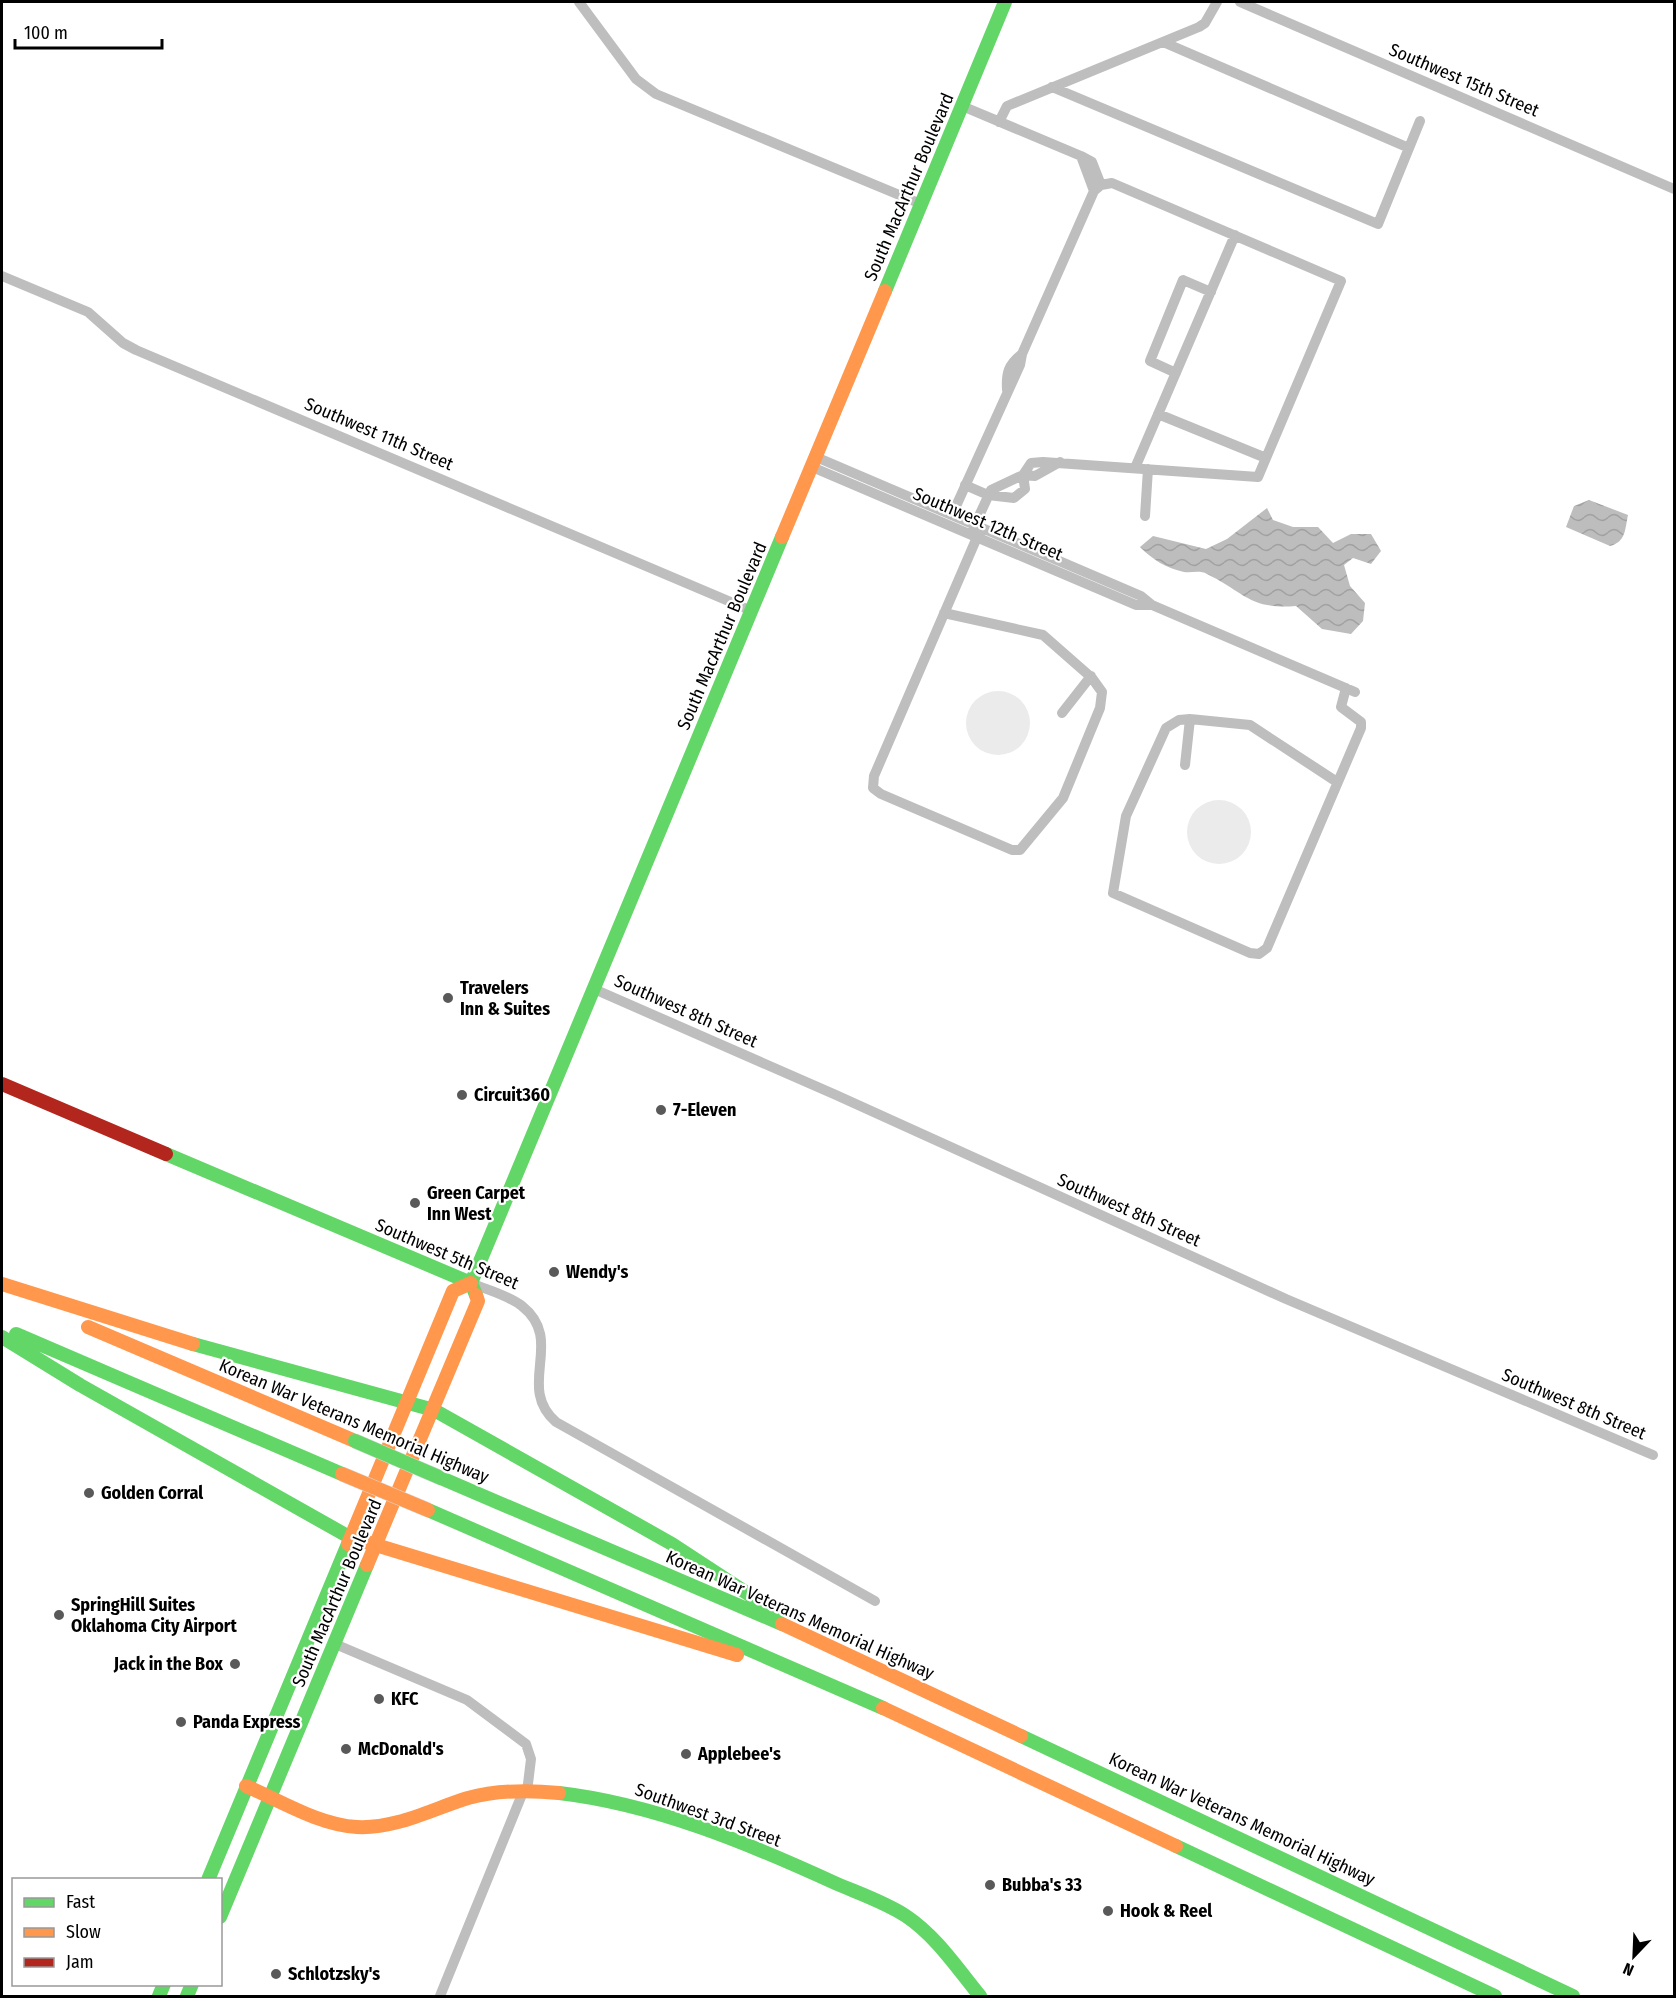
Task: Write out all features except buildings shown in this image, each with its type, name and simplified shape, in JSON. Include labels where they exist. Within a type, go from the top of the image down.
[{"type":"main road","name":"South MacArthur Boulevard","points":[[209,1878],[453,1291],[471,1283],[1005,2]]},
{"type":"main road","name":"Southwest 5th Street","points":[[2,1084],[471,1283]]},
{"type":"main road","name":"South MacArthur Boulevard","points":[[222,1912],[478,1301],[471,1283]]},
{"type":"main road","points":[[2,1284],[144,1331],[434,1410],[672,1544],[741,1587],[809,1636]]},
{"type":"main road","name":"Korean War Veterans Memorial Highway","points":[[2,1290],[809,1636],[1573,1996]]},
{"type":"main road","points":[[2,1328],[804,1672],[1495,1996]]},
{"type":"main road","points":[[2,1337],[80,1385],[351,1538],[657,1629],[720,1651],[804,1672]]},
{"type":"main road","name":"Southwest 3rd Street","points":[[246,1786],[334,1822],[356,1827],[376,1826],[479,1794],[525,1792],[590,1795],[634,1806],[688,1824],[830,1880],[906,1916],[941,1947],[980,1996]]},
{"type":"street","points":[[579,2],[636,79],[656,94],[921,204]]},
{"type":"street","points":[[999,122],[1007,106],[1205,23],[1217,2]]},
{"type":"street","name":"Southwest 15th Street","points":[[1240,2],[1674,189]]},
{"type":"street","points":[[1163,42],[1409,148]]},
{"type":"street","points":[[1052,87],[1378,224],[1420,121]]},
{"type":"street","points":[[962,106],[1081,156],[1097,188]]},
{"type":"street","points":[[944,614],[1043,635],[1098,683],[1102,700],[1063,798],[1020,850],[1012,850],[990,841],[881,794],[873,788],[874,776],[944,614],[991,489],[1023,475],[1035,476],[1060,462],[1258,477],[1341,281],[1112,183],[1097,188],[1022,354],[1011,363],[1006,374],[1007,390],[952,515]]},
{"type":"street","points":[[1135,468],[1235,236]]},
{"type":"street","name":"Southwest 11th Street","points":[[2,276],[88,312],[123,343],[136,350],[752,610]]},
{"type":"street","points":[[1176,373],[1150,362],[1183,280],[1211,291]]},
{"type":"street","points":[[1158,414],[1266,458]]},
{"type":"street","name":"Southwest 12th Street","points":[[814,462],[952,515],[976,531]]},
{"type":"street","name":"Southwest 12th Street","points":[[814,462],[976,531],[1136,605],[1152,605],[1351,690],[1341,707],[1361,722],[1361,728],[1337,782]]},
{"type":"street","points":[[1145,516],[1148,469]]},
{"type":"street","points":[[965,485],[988,495],[1014,498],[1025,489],[1023,475]]},
{"type":"street","points":[[1062,713],[1091,676]]},
{"type":"street","points":[[1185,765],[1190,719]]},
{"type":"street","points":[[1179,720],[1250,725],[1337,782],[1267,948],[1259,954],[1239,949],[1113,893],[1126,816],[1166,728],[1179,720]]},
{"type":"street","name":"Southwest 8th Street","points":[[594,989],[836,1095],[1286,1299],[1653,1455]]},
{"type":"street","name":"Southwest 5th Street","points":[[471,1283],[520,1304],[534,1319],[543,1338],[538,1391],[546,1409],[556,1422],[875,1601]]},
{"type":"street","points":[[335,1644],[467,1700],[526,1744],[531,1759],[525,1792],[440,1996]]},
{"type":"shaded area","points":[[998,691],[1016,697],[1024,705],[1030,723],[1024,741],[1016,749],[998,755],[980,749],[972,741],[966,723],[972,705],[980,697]]},
{"type":"shaded area","points":[[1219,800],[1237,806],[1245,814],[1251,832],[1245,850],[1237,858],[1219,864],[1201,858],[1193,850],[1187,832],[1193,814],[1201,806]]},
{"type":"water","points":[[1589,500],[1628,515],[1624,534],[1615,544],[1610,546],[1566,527],[1574,506]]},
{"type":"water","points":[[1267,508],[1273,520],[1293,527],[1318,527],[1333,543],[1351,534],[1371,534],[1381,551],[1371,564],[1353,558],[1344,565],[1350,586],[1365,603],[1363,621],[1351,634],[1322,629],[1296,606],[1280,607],[1257,602],[1204,573],[1184,572],[1166,566],[1140,547],[1153,536],[1206,549],[1227,539]]},
{"type":"traffic: fast","points":[[885,291],[1005,2]]},
{"type":"traffic: fast","points":[[476,1295],[471,1283],[782,537]]},
{"type":"traffic: fast","points":[[166,1154],[471,1283]]},
{"type":"traffic: fast","points":[[16,1334],[342,1474]]},
{"type":"traffic: fast","points":[[2,1337],[80,1385],[351,1538],[366,1542]]},
{"type":"traffic: fast","points":[[193,1344],[434,1410],[672,1544],[777,1613]]},
{"type":"traffic: fast","points":[[355,1441],[441,1478]]},
{"type":"traffic: fast","points":[[441,1478],[782,1624]]},
{"type":"traffic: fast","points":[[428,1510],[883,1708]]},
{"type":"traffic: fast","points":[[209,1878],[348,1544]]},
{"type":"traffic: fast","points":[[222,1912],[367,1565]]},
{"type":"traffic: fast","points":[[1021,1736],[1573,1996]]},
{"type":"traffic: fast","points":[[559,1793],[630,1806],[700,1827],[880,1902],[906,1916],[927,1933],[980,1996]]},
{"type":"traffic: fast","points":[[1176,1846],[1495,1996]]},
{"type":"traffic: fast","points":[[159,1996],[163,1986]]},
{"type":"traffic: fast","points":[[187,1996],[191,1986]]},
{"type":"traffic: slow","points":[[782,537],[885,291]]},
{"type":"traffic: slow","points":[[348,1544],[453,1291],[471,1283]]},
{"type":"traffic: slow","points":[[2,1284],[193,1344]]},
{"type":"traffic: slow","points":[[367,1565],[478,1301],[476,1295]]},
{"type":"traffic: slow","points":[[88,1327],[355,1441]]},
{"type":"traffic: slow","points":[[342,1474],[428,1510]]},
{"type":"traffic: slow","points":[[366,1542],[737,1655]]},
{"type":"traffic: slow","points":[[782,1624],[1021,1736]]},
{"type":"traffic: slow","points":[[883,1708],[1176,1846]]},
{"type":"traffic: slow","points":[[246,1786],[314,1817],[357,1827],[400,1822],[468,1798],[490,1793],[524,1791],[559,1793]]},
{"type":"traffic: jam","points":[[2,1084],[166,1154]]},
{"type":"place","name":"Travelers Inn & Suites","points":[[448,998]]},
{"type":"place","name":"Circuit360","points":[[462,1095]]},
{"type":"place","name":"7-Eleven","points":[[661,1110]]},
{"type":"place","name":"Green Carpet Inn West","points":[[415,1203]]},
{"type":"place","name":"Wendy's","points":[[554,1272]]},
{"type":"place","name":"Golden Corral","points":[[89,1493]]},
{"type":"place","name":"SpringHill Suites Oklahoma City Airport","points":[[59,1615]]},
{"type":"place","name":"Jack in the Box","points":[[235,1664]]},
{"type":"place","name":"KFC","points":[[379,1699]]},
{"type":"place","name":"Panda Express","points":[[181,1722]]},
{"type":"place","name":"McDonald's","points":[[346,1749]]},
{"type":"place","name":"Applebee's","points":[[686,1754]]},
{"type":"place","name":"Bubba's 33","points":[[990,1885]]},
{"type":"place","name":"Hook & Reel","points":[[1108,1911]]},
{"type":"place","name":"Schlotzsky's","points":[[276,1974]]}]
